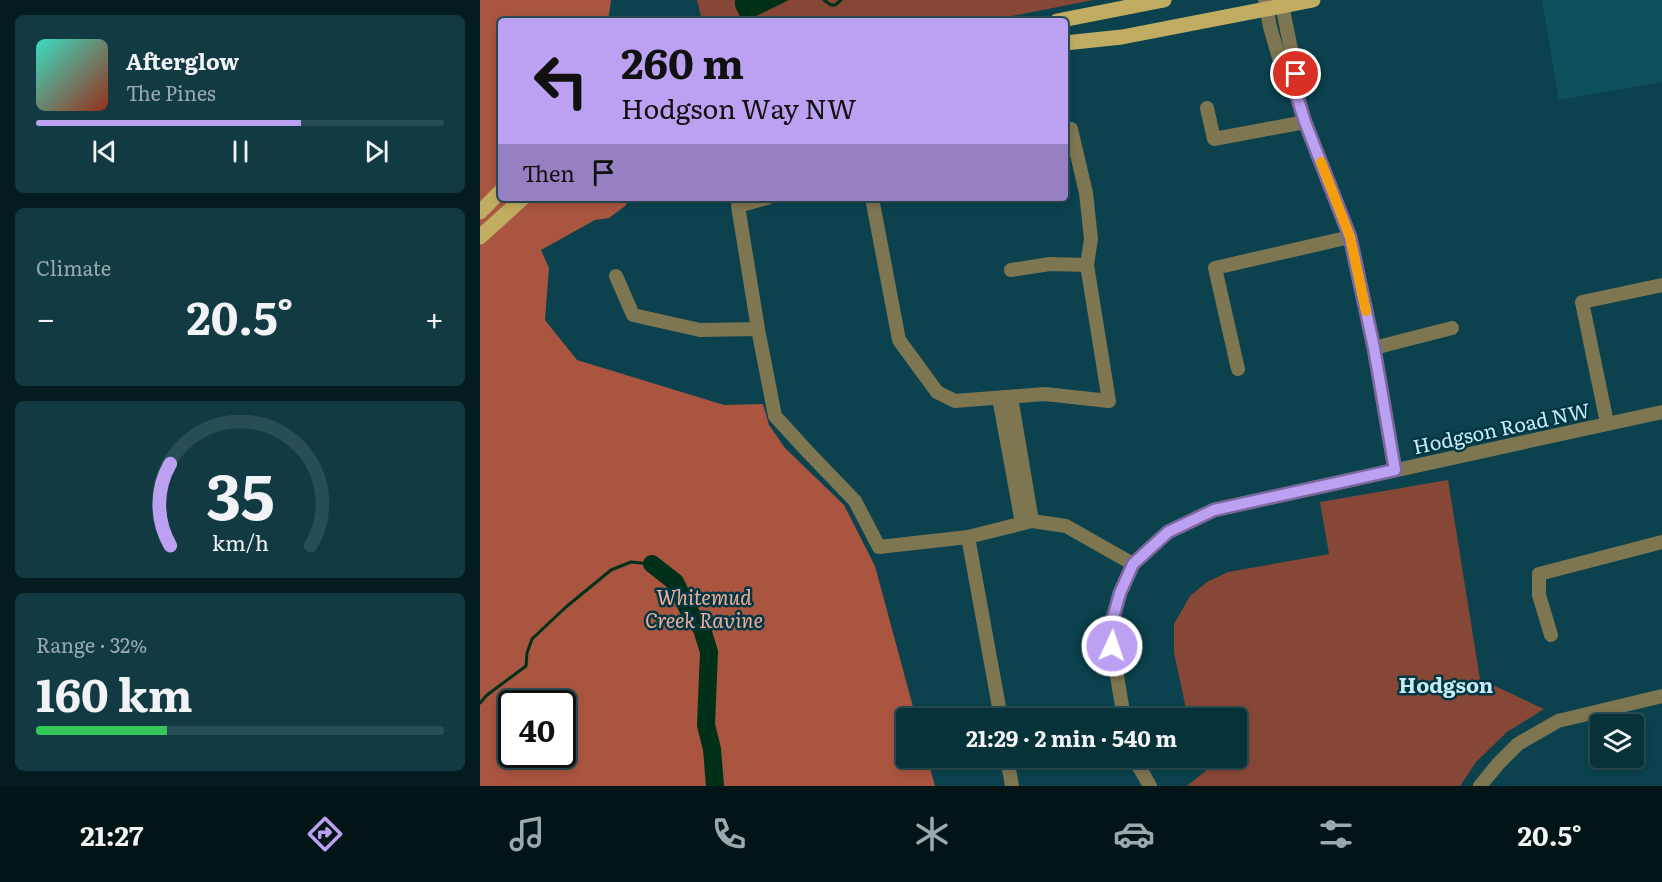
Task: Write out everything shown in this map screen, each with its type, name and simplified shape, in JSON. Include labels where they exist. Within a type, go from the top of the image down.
[{"type":"main road","points":[[1068,19],[1164,0]]},
{"type":"main road","points":[[1068,43],[1122,37],[1274,4],[1313,0]]},
{"type":"main road","points":[[480,212],[498,195]]},
{"type":"main road","points":[[480,237],[519,201]]},
{"type":"street","points":[[1274,4],[1270,27],[1284,75],[1294,87],[1305,122],[1350,237],[1374,348],[1395,470]]},
{"type":"street","points":[[1207,108],[1214,139],[1305,122]]},
{"type":"street","points":[[873,201],[899,340],[937,392],[955,401],[1044,394],[1109,401],[1087,265],[1091,239],[1086,193],[1071,129]]},
{"type":"street","points":[[756,201],[738,206],[775,416],[855,501],[879,547],[968,537],[1027,522],[1066,526],[1133,564]]},
{"type":"street","points":[[1238,369],[1215,268],[1350,237]]},
{"type":"street","points":[[1011,270],[1050,264],[1087,265]]},
{"type":"street","points":[[616,276],[633,315],[700,330],[758,329]]},
{"type":"street","points":[[1607,423],[1582,302],[1662,285]]},
{"type":"street","points":[[1374,348],[1452,328]]},
{"type":"street","points":[[1005,397],[1027,522]]},
{"type":"street","name":"Hodgson Road NW","points":[[1122,708],[1113,655],[1112,622],[1120,593],[1133,564],[1168,532],[1214,510],[1662,412]]},
{"type":"street","points":[[968,537],[999,708]]},
{"type":"street","points":[[1551,635],[1539,595],[1539,574],[1662,542]]},
{"type":"street","points":[[1481,785],[1518,744],[1558,721],[1662,696]]},
{"type":"street","points":[[1008,768],[1011,786]]},
{"type":"street","points":[[1140,768],[1150,786]]},
{"type":"shaded area","points":[[697,0],[1093,0],[1002,18],[701,18]]},
{"type":"shaded area","points":[[735,0],[789,0],[752,18],[741,18]]},
{"type":"shaded area","points":[[1542,0],[1662,0],[1662,82],[1559,100]]},
{"type":"shaded area","points":[[1448,480],[1480,679],[1544,709],[1507,732],[1476,762],[1460,786],[1187,786],[1210,768],[1247,768],[1247,708],[1186,708],[1174,653],[1174,624],[1190,596],[1207,582],[1228,572],[1329,554],[1320,502]]},
{"type":"green space","name":"Whitemud Creek Ravine","points":[[480,0],[611,0],[608,18],[498,18],[498,201],[628,201],[609,218],[595,220],[541,250],[549,268],[545,320],[577,360],[724,405],[763,404],[769,425],[785,448],[844,505],[875,566],[913,708],[896,708],[896,768],[930,768],[935,786],[480,786]]},
{"type":"waterway","points":[[824,0],[831,5],[841,0]]},
{"type":"waterway","points":[[480,703],[487,695],[526,666],[527,653],[532,639],[611,570],[631,562],[652,564]]},
{"type":"waterway","points":[[652,564],[675,582],[689,611],[702,629],[709,652],[706,725],[712,749],[715,786]]},
{"type":"slow traffic","points":[[1321,162],[1350,237],[1366,311]]},
{"type":"district","name":"Hodgson","points":[[1446,683]]},
{"type":"route","points":[[1112,646],[1112,622],[1120,593],[1133,564],[1168,532],[1214,510],[1395,470],[1374,348],[1350,237],[1305,122],[1294,87],[1296,74]]}]
